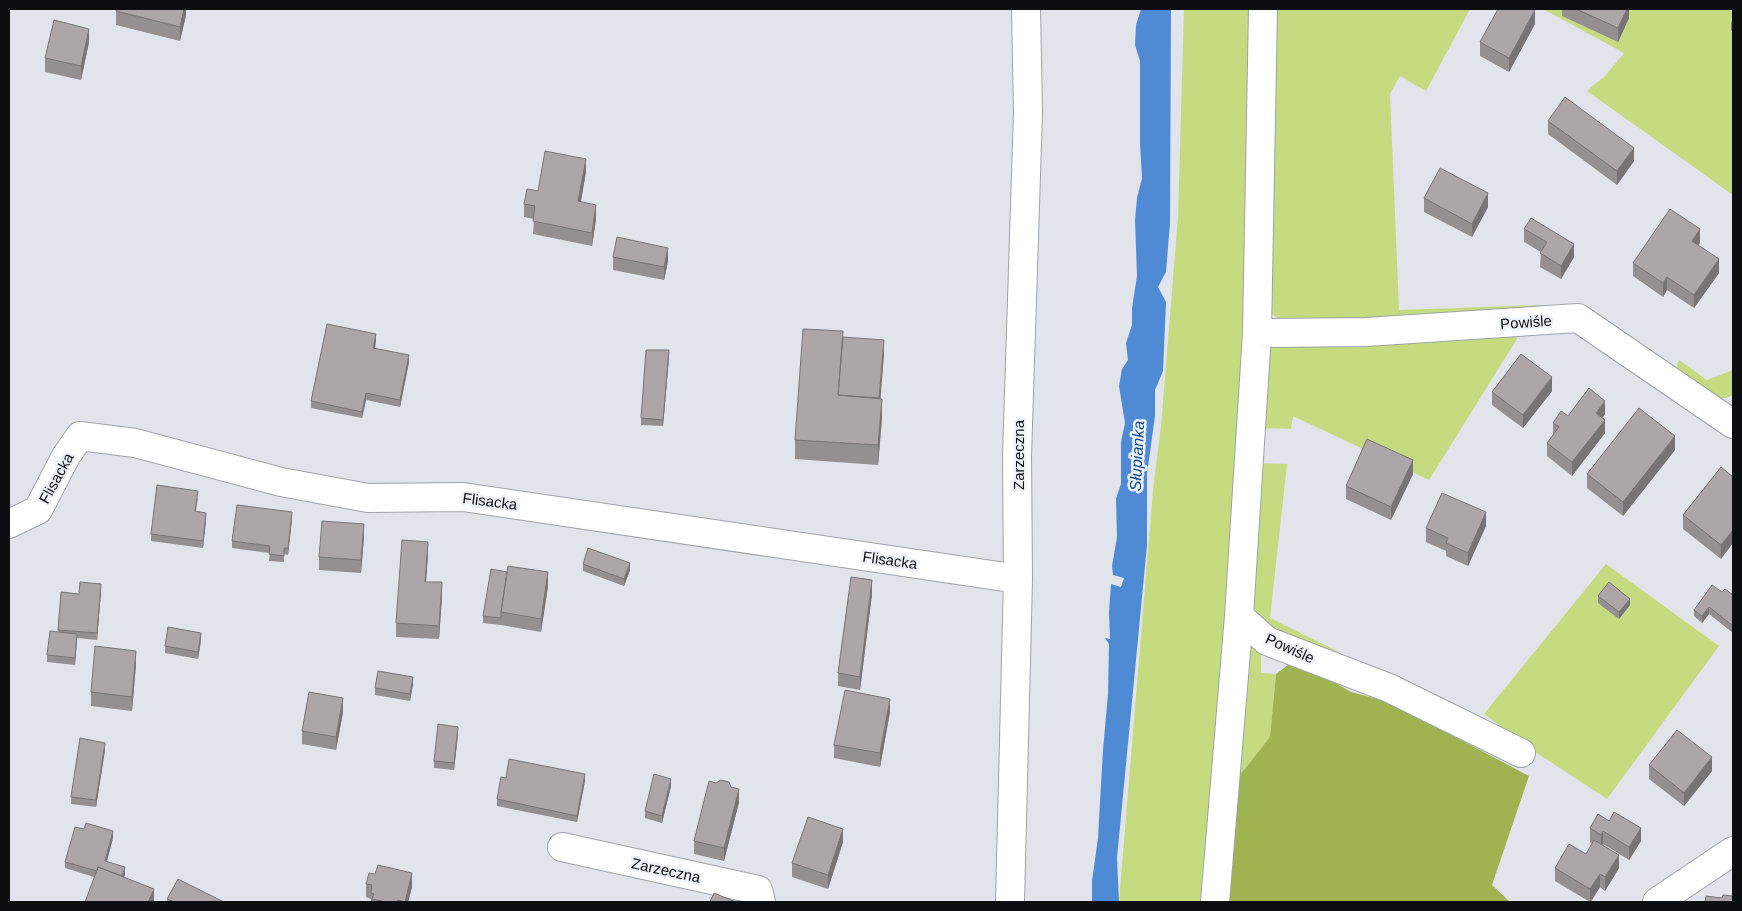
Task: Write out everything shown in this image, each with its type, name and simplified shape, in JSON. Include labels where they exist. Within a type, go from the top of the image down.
[{"type":"street","name":"Zarzeczna","points":[[1010,902],[1018,579],[1017,456],[1028,112],[1026,9]]},
{"type":"street","points":[[1216,902],[1239,616],[1257,333],[1263,9]]},
{"type":"street","name":"Powiśle","points":[[1257,333],[1366,332],[1578,318],[1733,424]]},
{"type":"street","name":"Flisacka","points":[[9,524],[38,510],[66,456],[80,436],[135,443],[281,482],[368,498],[463,497],[1018,579]]},
{"type":"street","name":"Powiśle","points":[[1239,616],[1267,641],[1389,688],[1521,753]]},
{"type":"street","name":"Zarzeczna","points":[[562,847],[758,890],[761,902]]},
{"type":"street","points":[[1657,902],[1733,851]]},
{"type":"green space","points":[[1184,9],[1256,9],[1250,334],[1209,902],[1119,902],[1178,217]]},
{"type":"green space","points":[[1271,9],[1470,9],[1426,91],[1400,76],[1390,94],[1399,310],[1543,305],[1525,314],[1287,323],[1274,316],[1265,305]]},
{"type":"green space","points":[[1543,9],[1733,9],[1733,195],[1587,91],[1606,75],[1624,53]]},
{"type":"green space","points":[[1515,332],[1517,339],[1429,480],[1293,416],[1291,429],[1259,428],[1270,341]]},
{"type":"green space","points":[[1679,360],[1707,380],[1733,370],[1733,395],[1726,398],[1715,398],[1676,370]]},
{"type":"green space","points":[[1255,463],[1287,464],[1270,618],[1339,652],[1314,650],[1282,639],[1256,614],[1249,585]]},
{"type":"green space","points":[[1606,564],[1719,646],[1607,799],[1537,753],[1484,714]]},
{"type":"green space","points":[[1244,631],[1261,648],[1261,673],[1276,674],[1270,737],[1244,770],[1230,783]]},
{"type":"green space","points":[[1288,665],[1305,665],[1351,692],[1389,702],[1529,776],[1492,885],[1510,902],[1221,902],[1230,783],[1244,770],[1270,737],[1276,674]]},
{"type":"water","name":"Słupianka","points":[[1141,9],[1171,9],[1170,223],[1166,272],[1158,287],[1166,302],[1163,371],[1155,390],[1155,416],[1147,474],[1147,545],[1117,858],[1119,902],[1092,902],[1092,881],[1098,838],[1108,694],[1109,644],[1105,638],[1110,639],[1111,584],[1121,587],[1124,578],[1113,575],[1112,566],[1117,537],[1116,498],[1121,484],[1121,442],[1125,423],[1119,386],[1122,369],[1128,360],[1126,343],[1132,325],[1132,308],[1137,276],[1135,220],[1137,198],[1142,178],[1140,61],[1135,45],[1136,25]]},
{"type":"building","points":[[117,9],[184,9],[180,27],[116,11]]},
{"type":"building","points":[[1498,9],[1535,10],[1509,58],[1480,42]]},
{"type":"building","points":[[1576,9],[1627,9],[1618,28]]},
{"type":"building","points":[[54,20],[89,29],[81,66],[45,58]]},
{"type":"building","points":[[1565,97],[1634,148],[1617,171],[1548,121]]},
{"type":"building","points":[[545,151],[586,159],[578,201],[596,205],[592,233],[533,221],[535,206],[524,204],[527,189],[538,191]]},
{"type":"building","points":[[1440,168],[1488,193],[1472,224],[1424,198]]},
{"type":"building","points":[[1670,209],[1700,229],[1692,241],[1719,259],[1694,295],[1667,277],[1663,283],[1633,263]]},
{"type":"building","points":[[1531,218],[1574,244],[1561,266],[1540,253],[1547,242],[1524,229]]},
{"type":"building","points":[[617,237],[668,248],[664,267],[613,257]]},
{"type":"building","points":[[327,324],[376,334],[373,348],[409,355],[400,400],[366,393],[362,412],[311,401]]},
{"type":"building","points":[[803,329],[843,331],[838,395],[882,399],[878,445],[795,440]]},
{"type":"building","points":[[843,337],[884,340],[879,398],[838,395]]},
{"type":"building","points":[[646,350],[669,350],[663,420],[641,418]]},
{"type":"building","points":[[1521,354],[1552,377],[1523,415],[1492,392]]},
{"type":"building","points":[[1589,388],[1605,401],[1596,413],[1605,420],[1572,462],[1547,443],[1559,427],[1553,423],[1561,411],[1568,416]]},
{"type":"building","points":[[1639,408],[1675,436],[1623,502],[1587,474]]},
{"type":"building","points":[[1367,439],[1413,460],[1391,507],[1346,486]]},
{"type":"building","points":[[1721,467],[1733,477],[1733,530],[1721,545],[1683,515]]},
{"type":"building","points":[[157,485],[198,491],[195,511],[206,513],[203,541],[151,534]]},
{"type":"building","points":[[1442,493],[1486,512],[1468,553],[1446,543],[1448,538],[1426,528]]},
{"type":"building","points":[[237,505],[292,512],[288,548],[284,548],[284,556],[269,554],[270,546],[232,541]]},
{"type":"building","points":[[322,521],[364,524],[361,560],[319,557]]},
{"type":"building","points":[[402,540],[428,542],[425,582],[442,582],[439,626],[396,623]]},
{"type":"building","points":[[588,548],[630,563],[624,579],[583,564]]},
{"type":"building","points":[[508,566],[548,572],[541,619],[501,612]]},
{"type":"building","points":[[491,569],[507,572],[501,618],[483,616]]},
{"type":"building","points":[[851,577],[872,580],[860,677],[838,673]]},
{"type":"building","points":[[80,582],[101,584],[97,633],[58,630],[61,592],[79,594]]},
{"type":"building","points":[[1609,582],[1630,599],[1619,612],[1598,596]]},
{"type":"building","points":[[1712,585],[1722,592],[1725,589],[1733,595],[1733,626],[1709,607],[1702,616],[1694,610]]},
{"type":"building","points":[[168,627],[201,633],[198,652],[165,646]]},
{"type":"building","points":[[50,631],[77,634],[75,658],[47,655]]},
{"type":"building","points":[[95,646],[136,651],[132,697],[91,692]]},
{"type":"building","points":[[378,671],[413,677],[410,694],[375,688]]},
{"type":"building","points":[[845,690],[890,699],[880,753],[834,745]]},
{"type":"building","points":[[309,692],[343,698],[336,737],[302,731]]},
{"type":"building","points":[[438,724],[458,727],[454,763],[434,761]]},
{"type":"building","points":[[1677,730],[1712,757],[1684,793],[1649,765]]},
{"type":"building","points":[[80,738],[105,743],[96,800],[71,797]]},
{"type":"building","points":[[509,759],[585,774],[577,816],[497,799],[501,777],[506,778]]},
{"type":"building","points":[[654,774],[671,779],[662,816],[645,811]]},
{"type":"building","points":[[721,780],[729,782],[731,787],[739,789],[724,848],[694,841],[709,781],[716,783]]},
{"type":"building","points":[[1614,812],[1641,828],[1629,847],[1603,831],[1601,835],[1590,828],[1598,814],[1609,821]]},
{"type":"building","points":[[808,817],[843,829],[828,875],[792,863]]},
{"type":"building","points":[[86,823],[113,831],[105,861],[125,867],[122,876],[98,867],[97,871],[65,862],[75,827],[84,829]]},
{"type":"building","points":[[1594,840],[1619,855],[1605,877],[1600,874],[1590,889],[1555,868],[1569,844],[1586,854]]},
{"type":"building","points":[[378,865],[412,873],[405,902],[398,900],[397,902],[386,902],[372,899],[374,894],[371,893],[372,885],[366,884],[369,873],[375,874]]},
{"type":"building","points":[[98,867],[154,889],[148,902],[85,902]]},
{"type":"building","points":[[178,879],[224,902],[174,902],[167,899]]},
{"type":"building","points":[[714,893],[736,902],[710,902]]},
{"type":"building","points":[[1723,895],[1733,896],[1733,902],[1705,902],[1706,896],[1722,898]]}]
